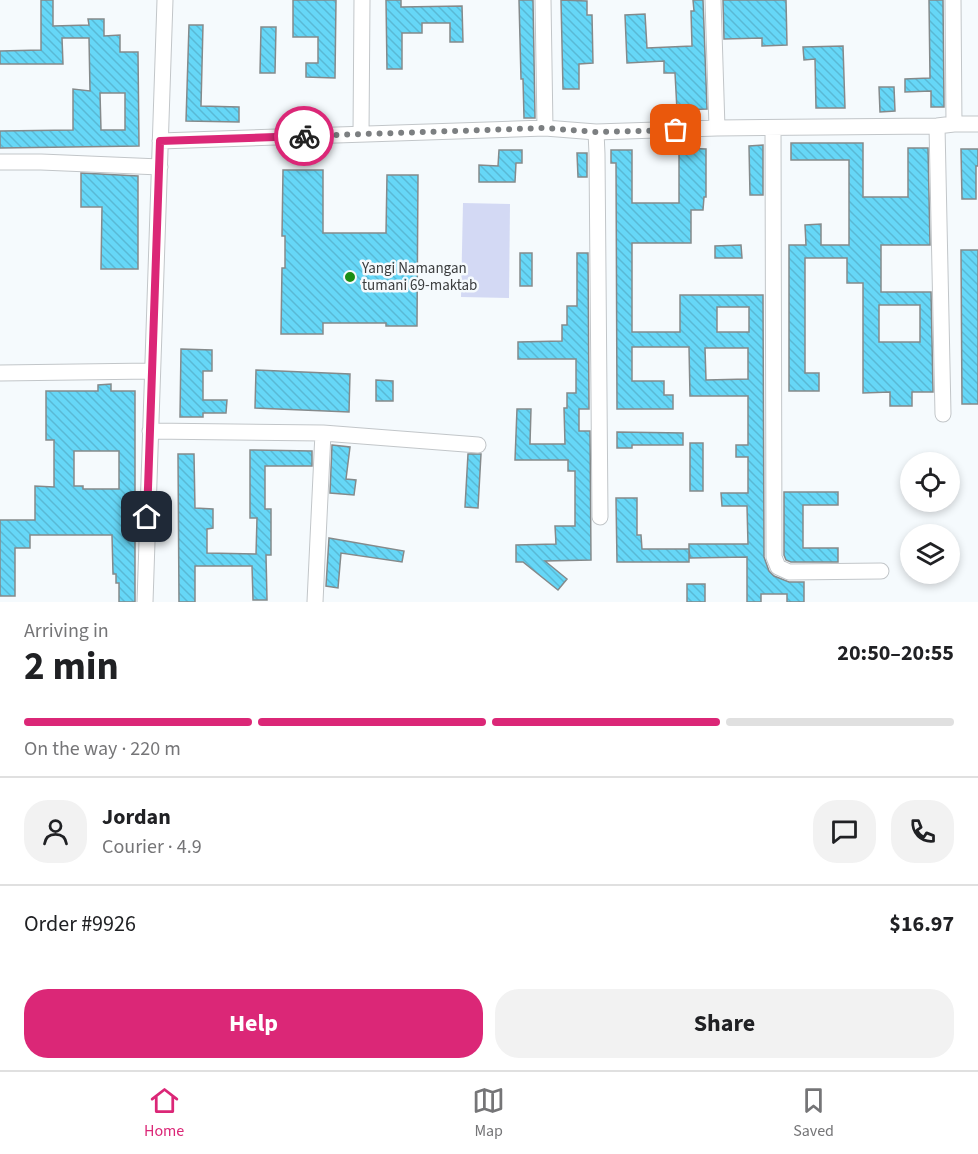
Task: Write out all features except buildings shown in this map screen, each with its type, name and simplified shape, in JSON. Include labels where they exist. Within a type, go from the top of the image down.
[{"type":"street","points":[[145,602],[165,0]]},
{"type":"street","points":[[361,134],[362,0]]},
{"type":"street","points":[[543,0],[545,128]]},
{"type":"street","points":[[713,0],[717,129]]},
{"type":"street","points":[[953,0],[954,124]]},
{"type":"street","points":[[160,141],[545,128],[596,132],[978,124]]},
{"type":"street","points":[[937,126],[944,414]]},
{"type":"street","points":[[773,128],[774,557],[778,567],[789,572],[880,571]]},
{"type":"street","points":[[596,132],[600,517]]},
{"type":"street","points":[[0,162],[160,167]]},
{"type":"street","points":[[0,372],[152,371]]},
{"type":"street","points":[[150,431],[323,433],[478,445]]},
{"type":"street","points":[[315,602],[323,433]]},
{"type":"shaded area","points":[[463,203],[510,204],[509,298],[461,297]]},
{"type":"way so far","points":[[304,136],[545,128],[596,132],[676,130]]},
{"type":"place","name":"Yangi Namangan tumani 69-maktab","points":[[350,277]]},
{"type":"route","points":[[147,517],[160,141],[304,136]]}]
